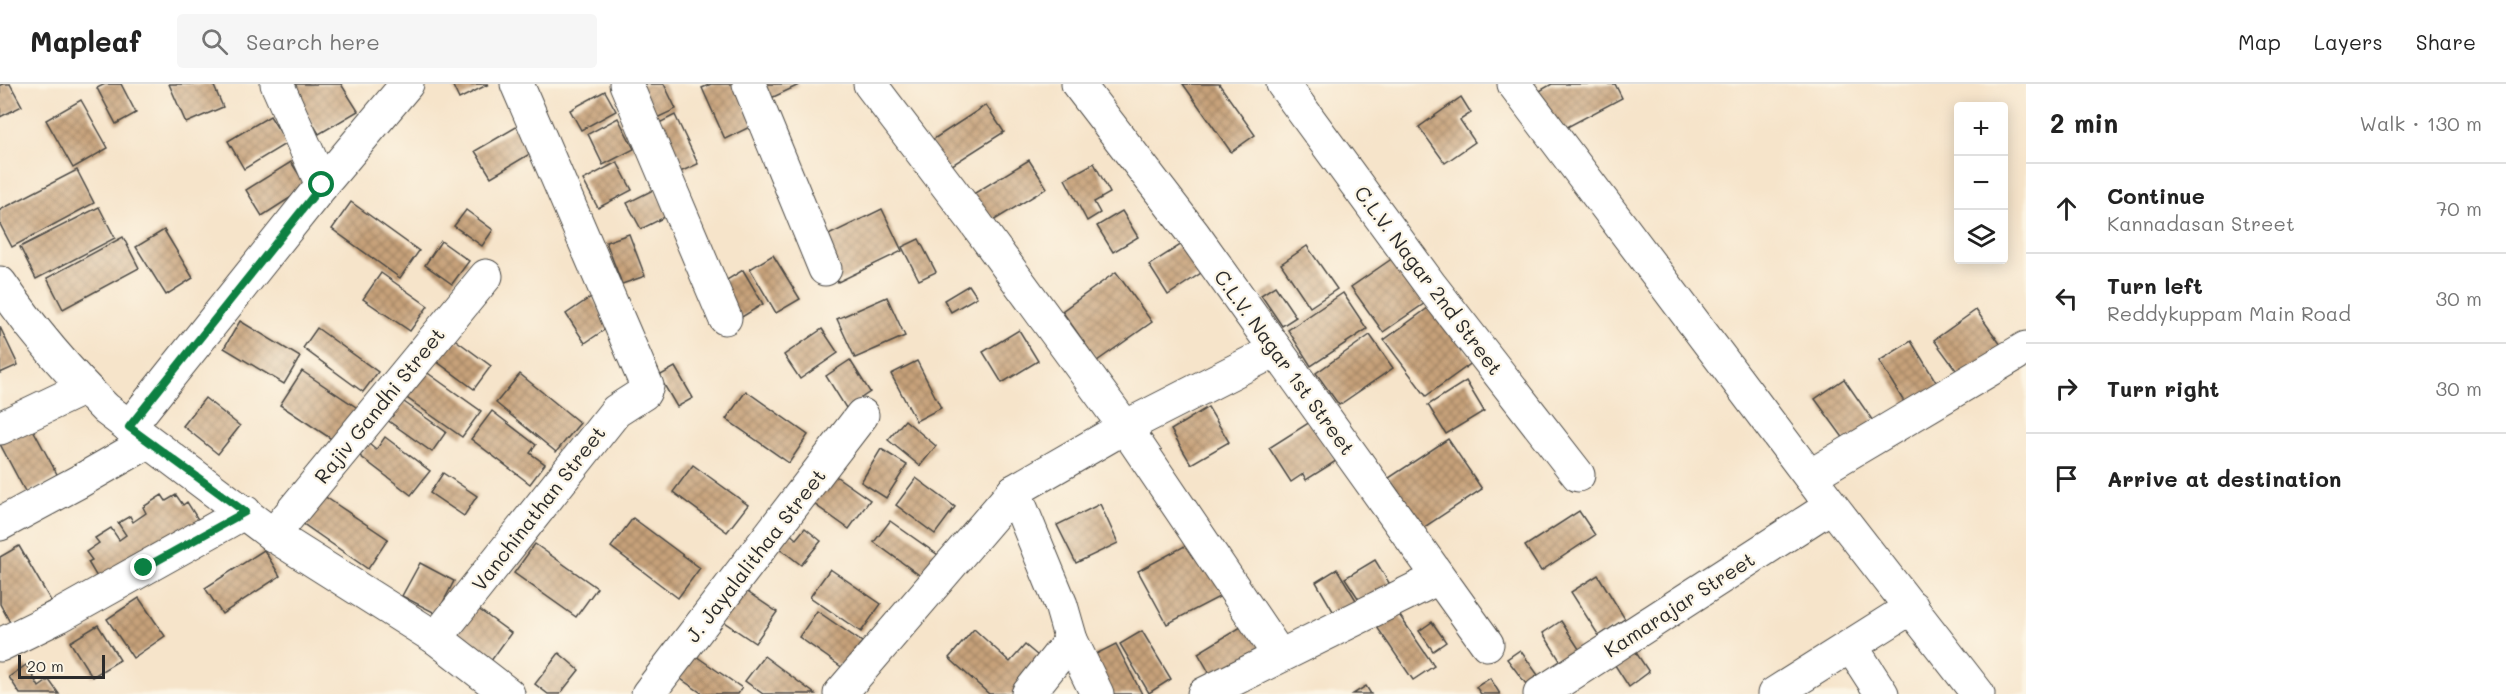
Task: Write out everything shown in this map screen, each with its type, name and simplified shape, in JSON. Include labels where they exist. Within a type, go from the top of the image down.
[{"type":"street","points":[[277,84],[322,185]]},
{"type":"street","points":[[0,524],[80,482],[139,434],[322,185],[407,84]]},
{"type":"street","name":"Vanchinathan Street","points":[[435,638],[616,411],[644,393],[647,386],[517,84]]},
{"type":"street","points":[[627,84],[725,318]]},
{"type":"street","points":[[749,84],[825,269]]},
{"type":"street","points":[[870,84],[975,222],[1125,427],[1279,655]]},
{"type":"street","name":"C.L.V. Nagar 1st Street","points":[[1078,84],[1194,235],[1486,644]]},
{"type":"street","name":"C.L.V. Nagar 2nd Street","points":[[1283,84],[1431,286],[1578,475]]},
{"type":"street","points":[[1523,87],[1810,476],[1978,694]]},
{"type":"street","name":"Rajiv Gandhi Street","points":[[273,535],[486,276]]},
{"type":"street","points":[[0,283],[18,309],[84,387],[139,434],[273,535],[435,638],[508,694]]},
{"type":"street","points":[[1810,476],[2026,348]]},
{"type":"street","points":[[840,694],[1014,491],[1125,427],[1276,350]]},
{"type":"street","points":[[0,428],[84,387]]},
{"type":"street","name":"J. Jayalalithaa Street","points":[[648,694],[862,415]]},
{"type":"street","points":[[1014,491],[1061,605],[1071,640],[1097,694]]},
{"type":"street","points":[[0,645],[59,616],[245,512]]},
{"type":"street","name":"Kamarajar Street","points":[[1540,694],[1819,514]]},
{"type":"street","points":[[1204,694],[1438,578]]},
{"type":"street","points":[[1774,694],[1912,607]]},
{"type":"street","points":[[1028,694],[1071,640]]},
{"type":"street","points":[[1851,646],[1882,694]]},
{"type":"building","points":[[10,84],[22,106],[0,117],[0,85]]},
{"type":"building","points":[[105,84],[121,84],[136,113],[116,124],[97,88]]},
{"type":"building","points":[[169,84],[213,84],[223,107],[186,123]]},
{"type":"building","points":[[289,84],[341,84],[358,111],[319,134]]},
{"type":"building","points":[[452,84],[489,84],[459,99]]},
{"type":"building","points":[[628,84],[664,84],[676,109],[646,123]]},
{"type":"building","points":[[711,84],[735,84],[754,125],[725,139],[702,88]]},
{"type":"building","points":[[760,84],[801,84],[767,100]]},
{"type":"building","points":[[1183,84],[1219,84],[1255,135],[1231,152]]},
{"type":"building","points":[[1552,84],[1615,84],[1622,98],[1556,133],[1536,93]]},
{"type":"building","points":[[605,91],[616,111],[581,130],[570,110]]},
{"type":"building","points":[[1461,97],[1471,113],[1460,120],[1475,142],[1445,163],[1419,127]]},
{"type":"building","points":[[81,100],[108,148],[73,168],[46,120]]},
{"type":"building","points":[[986,105],[1004,132],[946,169],[929,142]]},
{"type":"building","points":[[675,115],[698,164],[671,176],[649,128]]},
{"type":"building","points":[[270,116],[287,143],[244,169],[228,141]]},
{"type":"building","points":[[618,118],[634,149],[603,165],[588,134]]},
{"type":"building","points":[[518,126],[533,152],[491,177],[475,151]]},
{"type":"building","points":[[1029,160],[1047,188],[988,224],[970,196]]},
{"type":"building","points":[[291,162],[307,187],[262,216],[246,190]]},
{"type":"building","points":[[617,162],[632,190],[598,208],[583,180]]},
{"type":"building","points":[[1094,163],[1110,193],[1094,202],[1100,213],[1087,221],[1065,179]]},
{"type":"building","points":[[77,170],[94,203],[12,247],[0,224],[0,210]]},
{"type":"building","points":[[655,189],[669,215],[641,229],[627,203]]},
{"type":"building","points":[[351,202],[419,251],[400,278],[332,229]]},
{"type":"building","points":[[99,207],[115,238],[36,279],[20,247]]},
{"type":"building","points":[[882,209],[902,251],[838,282],[818,240]]},
{"type":"building","points":[[466,210],[493,230],[482,246],[454,226]]},
{"type":"building","points":[[1122,211],[1138,237],[1113,252],[1097,226]]},
{"type":"building","points":[[164,230],[193,278],[166,295],[136,247]]},
{"type":"building","points":[[629,234],[645,276],[622,284],[606,242]]},
{"type":"building","points":[[123,237],[139,268],[63,309],[47,278]]},
{"type":"building","points":[[919,239],[936,272],[919,280],[902,247]]},
{"type":"building","points":[[441,241],[469,261],[452,284],[425,265]]},
{"type":"building","points":[[1182,244],[1201,273],[1168,295],[1149,265]]},
{"type":"building","points":[[1307,246],[1337,289],[1310,307],[1281,264]]},
{"type":"building","points":[[773,255],[800,299],[776,313],[750,269]]},
{"type":"building","points":[[1393,258],[1425,303],[1383,332],[1351,287]]},
{"type":"building","points":[[743,270],[763,304],[737,320],[717,286]]},
{"type":"building","points":[[1116,272],[1152,322],[1097,361],[1062,311]]},
{"type":"building","points":[[381,273],[428,306],[410,331],[363,299]]},
{"type":"building","points":[[969,285],[977,297],[951,312],[944,300]]},
{"type":"building","points":[[1275,286],[1296,317],[1282,326],[1261,295]]},
{"type":"building","points":[[1343,293],[1367,329],[1311,366],[1288,330]]},
{"type":"building","points":[[591,297],[610,326],[585,343],[566,314]]},
{"type":"building","points":[[887,297],[905,336],[855,358],[837,319]]},
{"type":"building","points":[[1432,305],[1473,362],[1426,396],[1384,340]]},
{"type":"building","points":[[1976,310],[2006,352],[1964,381],[1934,340]]},
{"type":"building","points":[[240,321],[300,357],[284,384],[224,348]]},
{"type":"building","points":[[0,327],[18,365],[0,373]]},
{"type":"building","points":[[317,328],[378,372],[363,392],[303,348]]},
{"type":"building","points":[[822,329],[838,353],[800,379],[784,355]]},
{"type":"building","points":[[1019,330],[1038,361],[1002,383],[983,352]]},
{"type":"building","points":[[1370,335],[1393,368],[1339,405],[1316,373]]},
{"type":"building","points":[[453,338],[491,366],[474,389],[436,361]]},
{"type":"building","points":[[1911,341],[1941,390],[1909,410],[1879,361]]},
{"type":"building","points":[[850,360],[870,392],[846,408],[826,376]]},
{"type":"building","points":[[917,361],[941,408],[916,421],[891,374]]},
{"type":"building","points":[[675,367],[693,398],[677,407],[659,376]]},
{"type":"building","points":[[422,369],[481,411],[462,437],[404,396]]},
{"type":"building","points":[[302,371],[365,413],[342,446],[280,405]]},
{"type":"building","points":[[520,374],[580,423],[556,452],[496,403]]},
{"type":"building","points":[[1844,379],[1875,424],[1847,443],[1815,399]]},
{"type":"building","points":[[1466,381],[1484,411],[1446,434],[1428,405]]},
{"type":"building","points":[[746,391],[808,435],[789,463],[726,419]]},
{"type":"building","points":[[397,397],[446,432],[432,452],[383,417]]},
{"type":"building","points":[[205,398],[240,426],[218,454],[183,426]]},
{"type":"building","points":[[1208,407],[1229,442],[1191,464],[1171,430]]},
{"type":"building","points":[[492,411],[536,445],[530,453],[545,464],[530,484],[471,439]]},
{"type":"building","points":[[905,420],[936,446],[920,466],[888,440]]},
{"type":"building","points":[[1310,422],[1336,461],[1306,480],[1303,474],[1291,482],[1269,448]]},
{"type":"building","points":[[30,424],[58,476],[26,493],[0,440]]},
{"type":"building","points":[[385,437],[430,471],[411,495],[360,456],[369,444],[376,450]]},
{"type":"building","points":[[1448,439],[1482,489],[1423,528],[1389,478]]},
{"type":"building","points":[[881,449],[907,465],[886,498],[861,482]]},
{"type":"building","points":[[693,465],[748,505],[727,532],[673,492]]},
{"type":"building","points":[[827,470],[870,500],[849,529],[807,499]]},
{"type":"building","points":[[443,473],[477,496],[464,516],[430,493]]},
{"type":"building","points":[[916,478],[955,507],[935,534],[896,505]]},
{"type":"building","points":[[321,494],[388,539],[368,569],[302,523]]},
{"type":"building","points":[[162,495],[166,501],[176,495],[183,505],[187,502],[199,521],[101,584],[88,562],[92,560],[86,552],[99,543],[95,538],[111,528],[119,540],[126,535],[118,523],[130,516],[133,522],[146,513],[143,507]]},
{"type":"building","points":[[1100,504],[1118,543],[1076,563],[1057,525]]},
{"type":"building","points":[[1579,511],[1595,535],[1541,571],[1525,546]]},
{"type":"building","points":[[633,518],[700,568],[678,598],[611,547]]},
{"type":"building","points":[[890,521],[938,555],[922,577],[874,542]]},
{"type":"building","points":[[805,528],[821,541],[801,565],[773,543],[785,529],[796,539]]},
{"type":"building","points":[[1196,540],[1225,594],[1167,624],[1138,571]]},
{"type":"building","points":[[535,544],[597,588],[576,617],[514,573]]},
{"type":"building","points":[[19,546],[51,601],[11,624],[0,604],[0,557]]},
{"type":"building","points":[[264,550],[280,576],[222,614],[205,588]]},
{"type":"building","points":[[1375,560],[1391,586],[1362,604],[1345,578]]},
{"type":"building","points":[[420,563],[454,581],[437,614],[402,596]]},
{"type":"building","points":[[830,569],[881,604],[861,632],[810,597]]},
{"type":"building","points":[[1337,569],[1359,605],[1337,618],[1316,582]]},
{"type":"building","points":[[1598,575],[1625,619],[1599,636],[1571,592]]},
{"type":"building","points":[[740,587],[777,612],[755,643],[718,618]]},
{"type":"building","points":[[139,598],[165,636],[133,658],[107,619]]},
{"type":"building","points":[[470,603],[511,633],[488,665],[447,634]]},
{"type":"building","points":[[817,611],[862,642],[843,668],[799,637]]},
{"type":"building","points":[[1398,613],[1434,666],[1413,680],[1377,627]]},
{"type":"building","points":[[1254,619],[1271,647],[1214,681],[1198,653]]},
{"type":"building","points":[[1561,621],[1581,652],[1562,664],[1543,633]]},
{"type":"building","points":[[1432,622],[1446,642],[1433,651],[1419,631]]},
{"type":"building","points":[[98,625],[120,660],[92,677],[70,642]]},
{"type":"building","points":[[974,629],[1010,662],[1025,645],[1044,661],[1015,694],[989,694],[949,658]]},
{"type":"building","points":[[1142,631],[1171,679],[1149,693],[1120,644]]},
{"type":"building","points":[[1116,644],[1142,694],[1112,694],[1092,656]]},
{"type":"building","points":[[1631,645],[1649,672],[1629,687],[1611,659]]},
{"type":"building","points":[[1520,650],[1538,675],[1526,684],[1507,659]]},
{"type":"building","points":[[690,652],[742,688],[738,694],[703,694],[675,675]]},
{"type":"building","points":[[559,653],[579,670],[560,694],[548,694],[535,684]]},
{"type":"building","points":[[764,656],[815,694],[763,694],[745,681]]},
{"type":"building","points":[[26,665],[39,687],[49,680],[59,694],[20,694],[9,677]]},
{"type":"building","points":[[1490,678],[1500,694],[1481,694],[1476,687]]},
{"type":"building","points":[[1366,686],[1371,694],[1353,694]]},
{"type":"route","points":[[144,568],[245,512],[129,427],[322,185]]}]
